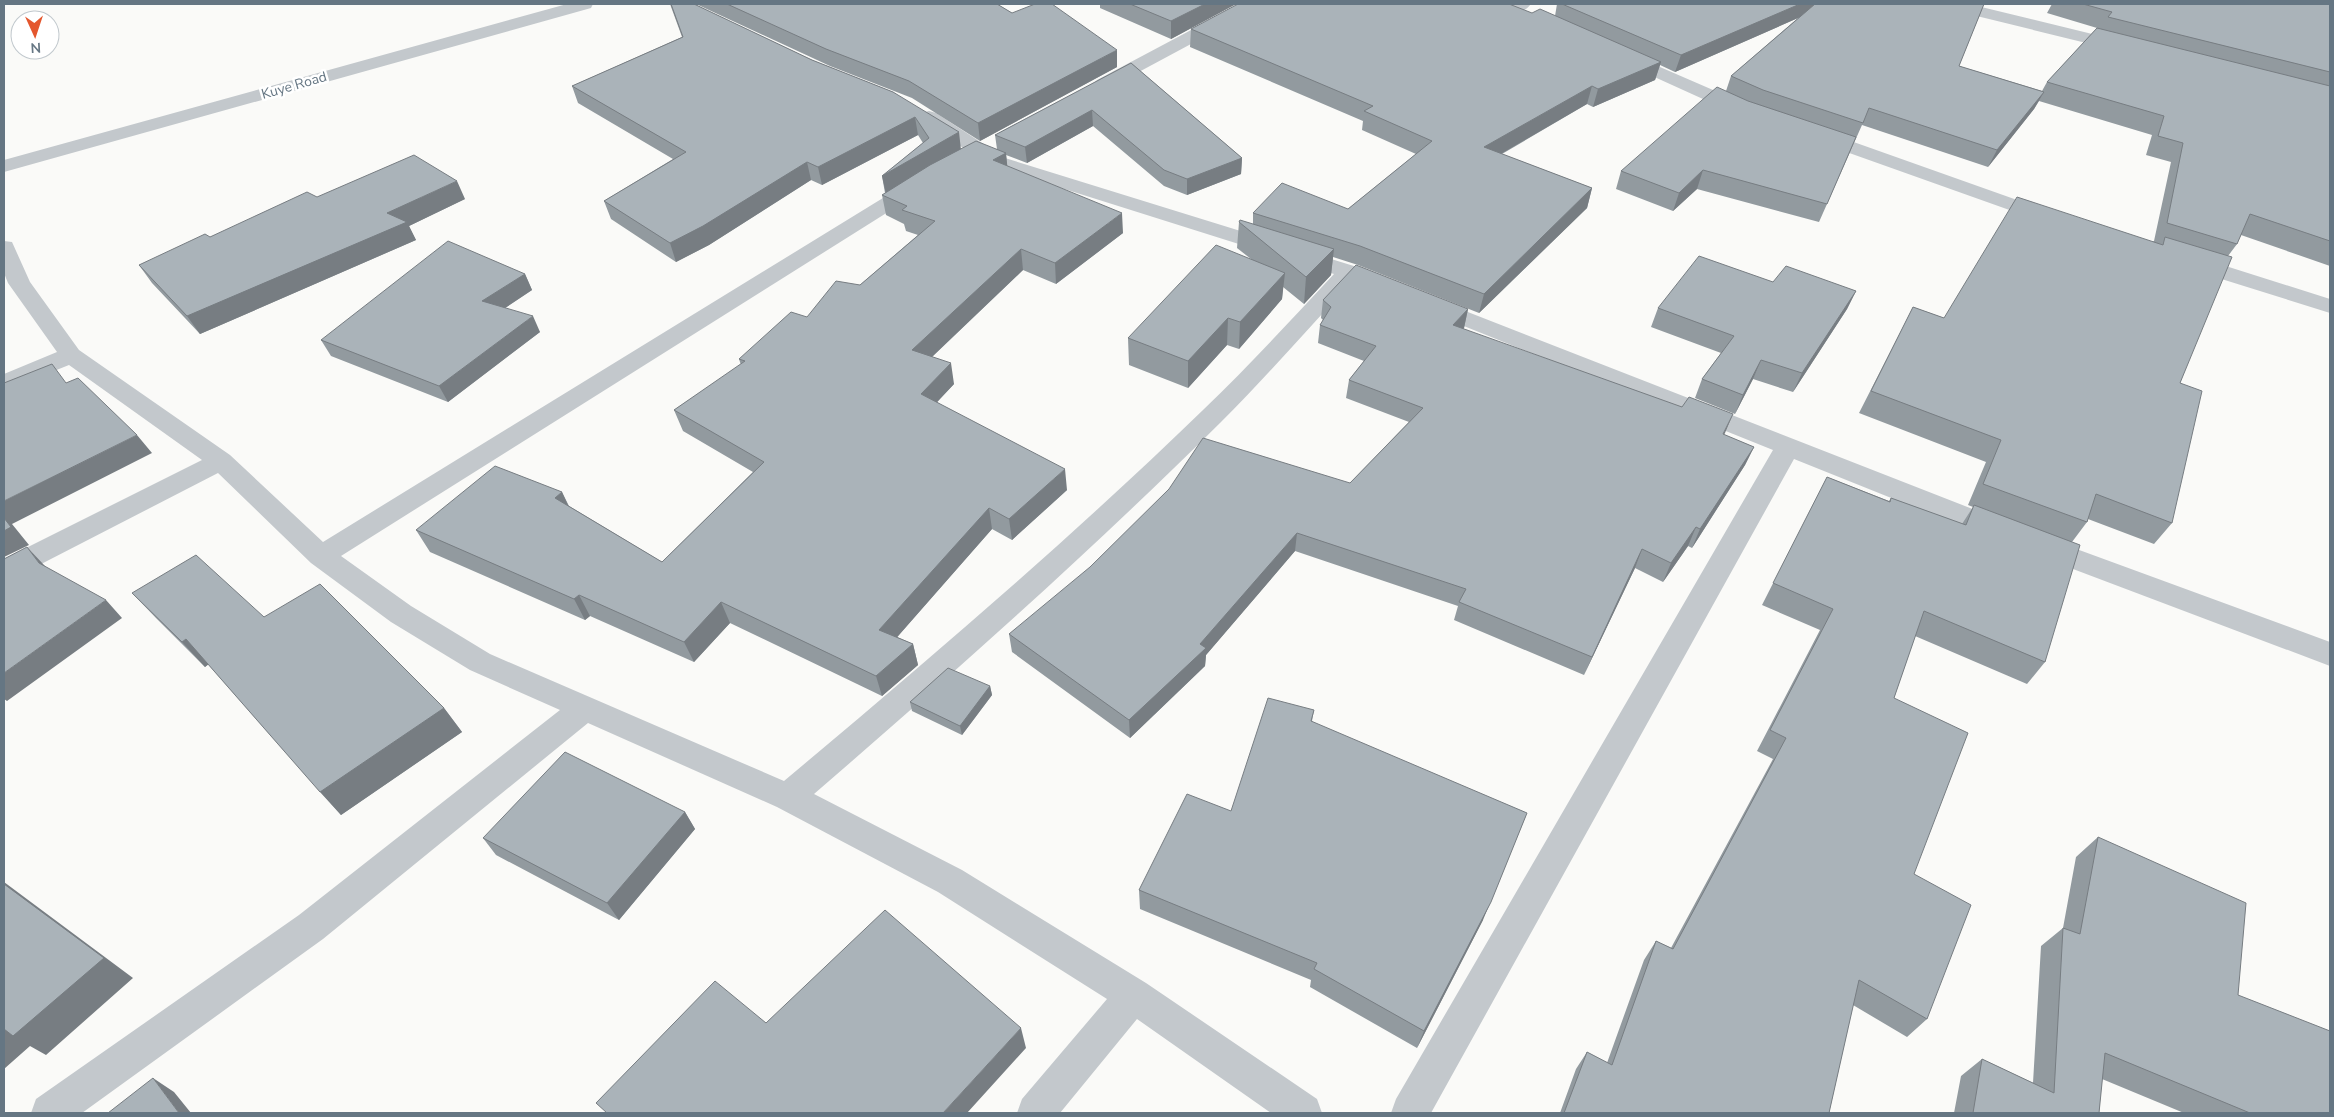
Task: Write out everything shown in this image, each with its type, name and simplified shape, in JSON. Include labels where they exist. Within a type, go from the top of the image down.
[{"type":"street","name":"Kuye Road","points":[[4,166],[584,4]]},
{"type":"street","points":[[1086,93],[1252,4]]},
{"type":"street","points":[[1950,4],[2142,52]]},
{"type":"street","points":[[1606,49],[1757,116]]},
{"type":"street","points":[[911,108],[941,124],[978,151],[998,162],[1349,272],[1992,528],[2330,654]]},
{"type":"street","points":[[1799,129],[2008,205],[2065,223]]},
{"type":"street","points":[[955,164],[1000,140]]},
{"type":"street","points":[[321,556],[933,176]]},
{"type":"street","points":[[4,246],[19,283],[71,355],[221,461],[321,556],[401,614],[480,662],[788,797],[950,881],[1133,995],[1303,1113]]},
{"type":"street","points":[[2169,255],[2330,306]]},
{"type":"street","points":[[788,797],[966,645],[1113,510],[1213,415],[1349,272]]},
{"type":"street","points":[[4,383],[71,355]]},
{"type":"street","points":[[1410,1113],[1788,447]]},
{"type":"street","points":[[4,571],[221,461]]},
{"type":"street","points":[[50,1113],[311,927],[586,707]]},
{"type":"street","points":[[1036,1113],[1133,995]]},
{"type":"building","points":[[671,4],[694,4],[812,60],[893,92],[959,132],[882,176],[929,138],[915,117],[818,167],[807,162],[703,226],[670,243],[604,201],[686,152],[572,86],[683,37]]},
{"type":"building","points":[[727,4],[997,4],[1012,13],[1035,4],[1052,4],[1117,50],[978,123],[909,81],[826,49]]},
{"type":"building","points":[[1130,4],[1205,4],[1171,21]]},
{"type":"building","points":[[1238,4],[1509,4],[1532,13],[1540,9],[1661,62],[1598,89],[1592,86],[1484,147],[1592,188],[1484,294],[1360,246],[1253,213],[1282,183],[1348,209],[1432,141],[1364,111],[1373,106],[1191,29]]},
{"type":"building","points":[[1562,4],[1800,4],[1681,55]]},
{"type":"building","points":[[1815,4],[1984,4],[1959,66],[2044,92],[1997,150],[1869,108],[1863,123],[1763,90],[1731,76]]},
{"type":"building","points":[[2083,4],[2330,4],[2330,72],[2108,17],[2112,12]]},
{"type":"building","points":[[2097,28],[2330,86],[2330,241],[2250,214],[2237,244],[2167,223],[2183,143],[2158,136],[2164,116],[2047,82]]},
{"type":"building","points":[[1131,63],[1242,158],[1187,179],[1164,170],[1092,110],[1025,147],[995,135]]},
{"type":"building","points":[[1717,87],[1748,101],[1856,137],[1827,204],[1703,170],[1679,193],[1621,171]]},
{"type":"building","points":[[976,141],[1006,153],[993,160],[1122,213],[1055,263],[1021,249],[912,350],[951,363],[921,394],[1065,469],[1009,519],[989,508],[879,630],[913,644],[876,676],[721,602],[684,642],[579,595],[574,599],[416,530],[495,466],[562,492],[555,498],[662,562],[764,462],[674,410],[745,361],[739,359],[791,312],[807,317],[836,281],[860,285],[935,221],[902,210],[907,206],[882,195],[930,165]]},
{"type":"building","points":[[414,155],[457,181],[387,213],[407,222],[187,316],[139,265],[205,234],[210,237],[307,192],[317,197]]},
{"type":"building","points":[[2017,197],[2163,245],[2165,237],[2232,257],[2180,383],[2202,391],[2172,523],[2096,494],[2087,522],[1983,484],[2001,440],[1871,391],[1913,307],[1944,318]]},
{"type":"building","points":[[1240,220],[1334,249],[1306,277],[1239,222]]},
{"type":"building","points":[[448,241],[525,274],[482,301],[533,316],[439,386],[321,340]]},
{"type":"building","points":[[1216,245],[1285,273],[1240,322],[1228,318],[1188,361],[1128,338]]},
{"type":"building","points":[[1699,256],[1773,282],[1786,266],[1856,291],[1802,373],[1761,360],[1743,395],[1702,379],[1734,336],[1658,308]]},
{"type":"building","points":[[1356,265],[1468,309],[1453,325],[1682,407],[1689,397],[1733,414],[1723,434],[1754,447],[1700,529],[1696,527],[1671,563],[1642,549],[1592,657],[1459,602],[1466,589],[1297,533],[1200,644],[1206,648],[1129,720],[1009,634],[1090,567],[1169,489],[1203,438],[1350,483],[1423,408],[1349,380],[1376,346],[1320,325],[1331,307],[1323,300]]},
{"type":"building","points":[[52,364],[66,383],[78,378],[137,435],[4,501],[4,383]]},
{"type":"building","points":[[1827,477],[1890,502],[1891,498],[1966,525],[1974,505],[2080,545],[2045,662],[1924,611],[1894,698],[1968,733],[1914,874],[1971,905],[1927,1019],[1859,980],[1829,1113],[1564,1113],[1587,1052],[1612,1065],[1656,941],[1673,949],[1786,738],[1770,730],[1833,609],[1773,583]]},
{"type":"building","points":[[4,518],[11,527],[4,531]]},
{"type":"building","points":[[27,547],[39,563],[106,600],[4,673],[4,559]]},
{"type":"building","points":[[196,555],[264,617],[320,584],[444,708],[320,792],[186,639],[182,642],[132,593]]},
{"type":"building","points":[[948,668],[990,686],[960,726],[910,702]]},
{"type":"building","points":[[1268,698],[1314,710],[1311,721],[1527,813],[1491,902],[1424,1031],[1314,969],[1317,963],[1139,890],[1187,794],[1231,811]]},
{"type":"building","points":[[565,752],[685,812],[607,903],[483,838]]},
{"type":"building","points":[[2098,837],[2246,903],[2238,995],[2330,1031],[2330,1113],[2250,1113],[2105,1053],[2099,1113],[1973,1113],[1982,1059],[2054,1093],[2063,928],[2080,934]]},
{"type":"building","points":[[4,884],[104,958],[13,1036],[4,1029]]},
{"type":"building","points":[[885,910],[1021,1028],[943,1113],[607,1113],[596,1103],[715,981],[766,1023]]},
{"type":"building","points":[[153,1078],[179,1113],[108,1113]]}]
